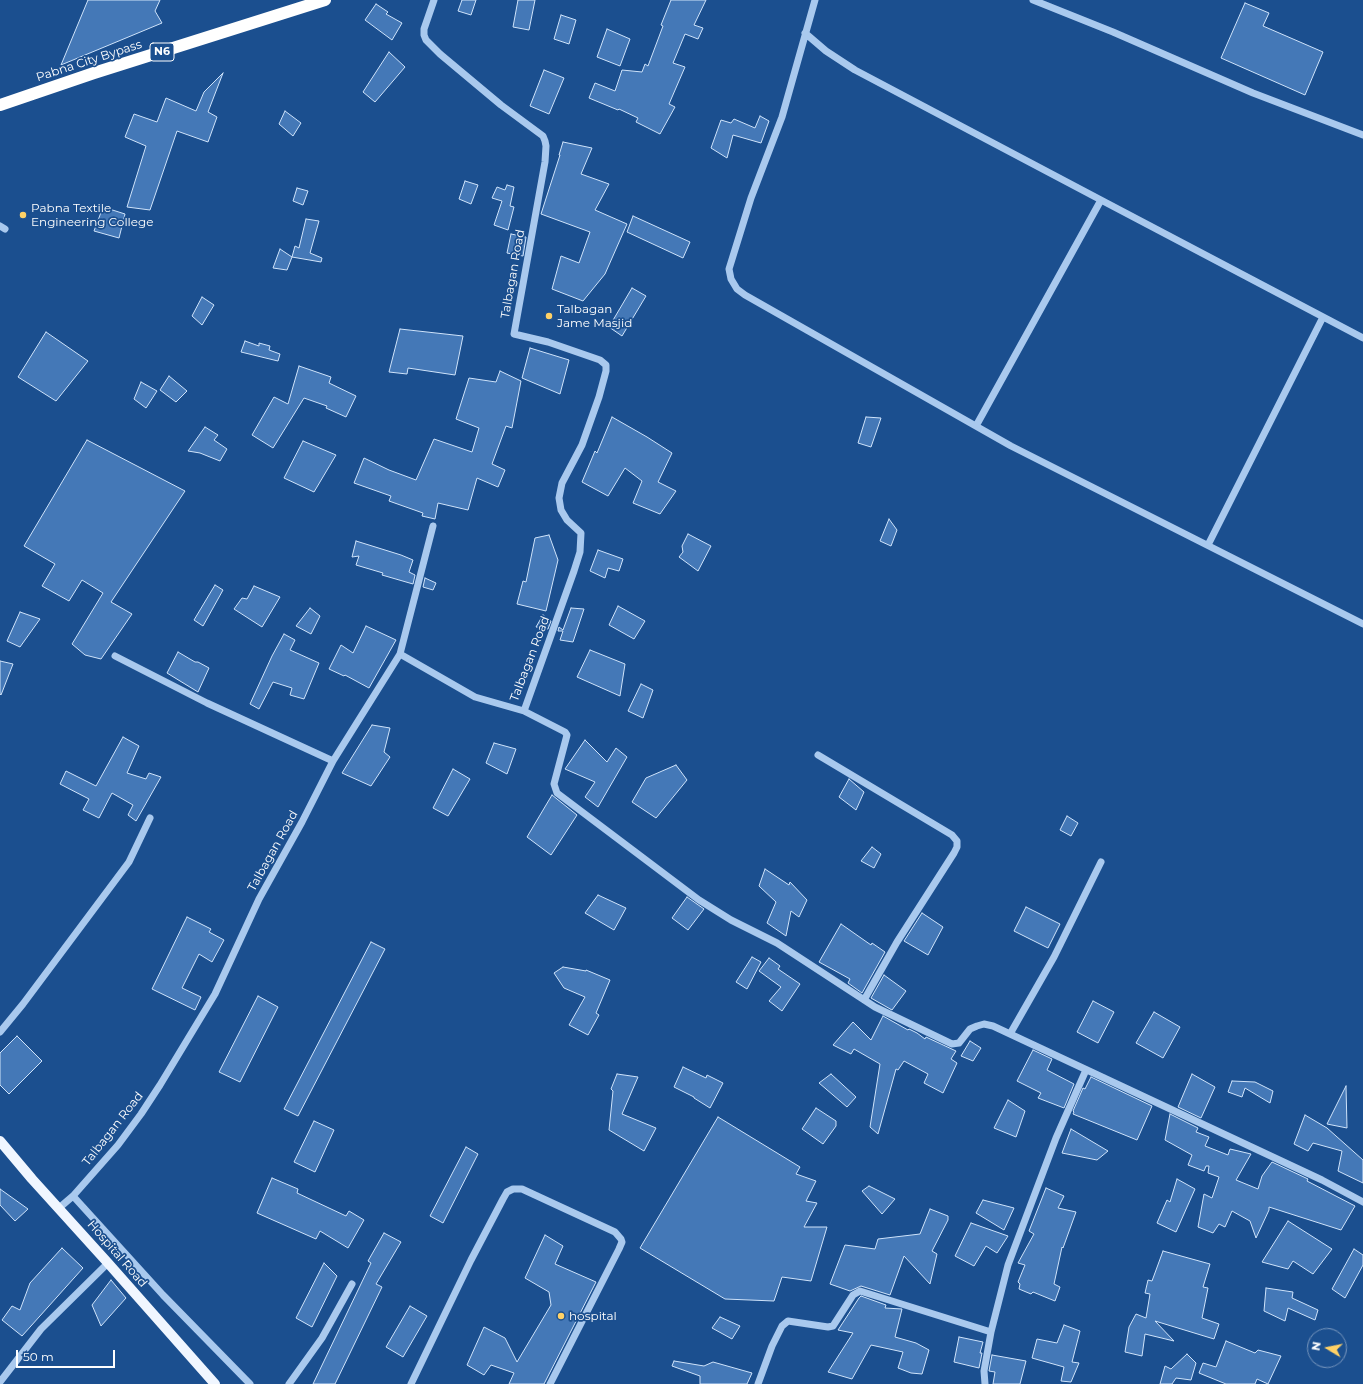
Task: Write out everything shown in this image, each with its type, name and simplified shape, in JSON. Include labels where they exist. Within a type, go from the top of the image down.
[{"type":"highway","name":"Pabna City Bypass","points":[[0,105],[94,73],[325,0]]},
{"type":"main road","name":"Hospital Road","points":[[0,1141],[32,1179],[215,1384]]},
{"type":"street","name":"Talbagan Road","points":[[59,1208],[72,1196],[118,1145],[160,1085],[215,994],[259,899],[302,822],[333,761],[400,654],[475,697],[524,711],[544,652],[562,608],[580,552],[581,533],[567,520],[561,510],[559,498],[562,483],[582,445],[599,397],[606,367],[605,363],[548,342],[514,334],[544,162],[546,146],[545,141],[543,136],[501,105],[440,54],[426,40],[424,29],[434,0]]},
{"type":"street","points":[[815,0],[782,117],[751,198],[729,269],[731,279],[737,290],[1011,446],[1363,624]]},
{"type":"street","points":[[1033,0],[1113,32],[1253,93],[1363,134]]},
{"type":"street","points":[[805,34],[826,51],[855,70],[1363,338]]},
{"type":"street","points":[[976,426],[1101,200]]},
{"type":"street","points":[[1208,545],[1323,317]]},
{"type":"street","points":[[400,654],[433,526]]},
{"type":"street","points":[[115,656],[206,703],[333,761]]},
{"type":"street","points":[[524,711],[565,732],[567,735],[554,784],[557,793],[699,900],[731,920],[777,943],[875,1007],[952,1044],[959,1043],[970,1029],[984,1024],[993,1026],[1322,1180],[1363,1202]]},
{"type":"street","points":[[818,755],[952,835],[957,841],[957,847],[954,853],[897,942],[864,1000]]},
{"type":"street","points":[[0,1032],[23,1004],[129,862],[150,818]]},
{"type":"street","points":[[1010,1034],[1054,957],[1101,862]]},
{"type":"street","points":[[985,1384],[984,1371],[991,1332],[1008,1265],[1056,1138],[1086,1070]]},
{"type":"street","points":[[411,1384],[471,1260],[503,1199],[507,1192],[514,1189],[522,1189],[615,1232],[622,1242],[550,1384]]},
{"type":"street","points":[[72,1196],[158,1289],[250,1384]]},
{"type":"street","points":[[0,1382],[41,1329],[108,1263]]},
{"type":"street","points":[[289,1384],[322,1338],[352,1284]]},
{"type":"street","points":[[758,1384],[772,1346],[782,1326],[788,1321],[828,1327],[833,1326],[853,1295],[860,1291],[991,1332]]},
{"type":"building","points":[[88,0],[160,0],[155,11],[162,23],[61,65]]},
{"type":"building","points":[[462,0],[476,0],[471,15],[458,11]]},
{"type":"building","points":[[518,0],[535,0],[529,30],[513,27]]},
{"type":"building","points":[[671,0],[706,0],[694,25],[703,28],[698,39],[685,34],[673,63],[685,67],[669,104],[675,107],[660,134],[636,122],[638,118],[589,98],[595,83],[615,91],[622,70],[642,72],[645,64],[648,66],[663,26],[661,25]]},
{"type":"building","points":[[1245,3],[1269,13],[1263,26],[1323,52],[1305,95],[1221,58]]},
{"type":"building","points":[[376,4],[388,12],[386,14],[402,23],[392,40],[365,20]]},
{"type":"building","points":[[561,15],[576,20],[569,44],[554,39]]},
{"type":"building","points":[[607,29],[630,39],[620,66],[597,57]]},
{"type":"building","points":[[389,52],[405,67],[375,102],[363,92]]},
{"type":"building","points":[[544,70],[564,78],[549,114],[530,106]]},
{"type":"building","points":[[223,73],[208,112],[217,117],[208,142],[177,131],[150,210],[127,207],[146,146],[125,137],[134,114],[157,122],[166,98],[196,111],[204,92]]},
{"type":"building","points":[[285,111],[301,123],[293,136],[279,124]]},
{"type":"building","points":[[760,116],[769,121],[761,143],[733,135],[727,158],[711,148],[721,120],[731,123],[734,119],[755,128]]},
{"type":"building","points":[[563,142],[592,148],[581,174],[609,184],[595,210],[627,224],[605,274],[583,301],[552,289],[561,256],[579,263],[590,232],[541,214]]},
{"type":"building","points":[[465,181],[478,185],[471,204],[459,199]]},
{"type":"building","points":[[507,185],[514,187],[510,206],[514,207],[508,230],[494,225],[502,201],[492,198],[497,187],[505,190]]},
{"type":"building","points":[[297,188],[308,191],[303,205],[293,201]]},
{"type":"building","points":[[103,207],[125,214],[119,238],[94,231]]},
{"type":"building","points":[[633,216],[690,242],[683,258],[627,232]]},
{"type":"building","points":[[306,219],[319,221],[310,253],[322,258],[321,262],[292,257],[295,246],[299,248]]},
{"type":"building","points":[[511,234],[526,237],[523,256],[507,253]]},
{"type":"building","points":[[280,249],[292,257],[287,270],[273,268]]},
{"type":"building","points":[[632,288],[646,296],[622,336],[609,327]]},
{"type":"building","points":[[202,297],[214,305],[202,325],[192,316]]},
{"type":"building","points":[[400,329],[463,336],[455,375],[408,368],[407,374],[389,372]]},
{"type":"building","points":[[46,332],[88,361],[56,401],[18,377]]},
{"type":"building","points":[[245,341],[259,346],[259,343],[270,346],[269,350],[280,354],[278,361],[241,352]]},
{"type":"building","points":[[530,348],[569,360],[560,394],[522,378]]},
{"type":"building","points":[[299,366],[331,377],[329,383],[356,396],[346,417],[326,408],[327,406],[304,398],[273,448],[252,435],[274,397],[288,404]]},
{"type":"building","points":[[500,371],[521,381],[512,428],[506,426],[492,464],[505,470],[498,487],[477,478],[468,510],[438,503],[435,519],[422,516],[423,513],[389,501],[391,496],[354,483],[364,458],[389,470],[416,480],[434,439],[472,452],[479,428],[456,419],[469,378],[496,382]]},
{"type":"building","points":[[169,376],[187,391],[176,402],[160,390]]},
{"type":"building","points":[[141,382],[157,391],[146,408],[134,399]]},
{"type":"building","points":[[612,417],[672,453],[658,482],[676,491],[660,514],[633,503],[642,481],[625,468],[608,496],[582,482],[595,451],[597,453]]},
{"type":"building","points":[[866,417],[881,418],[871,447],[858,443]]},
{"type":"building","points":[[205,427],[218,435],[214,440],[227,449],[220,461],[200,453],[188,451]]},
{"type":"building","points":[[87,440],[185,491],[111,602],[132,614],[101,659],[85,655],[72,644],[103,593],[82,580],[69,601],[42,586],[55,564],[24,546]]},
{"type":"building","points":[[303,441],[336,455],[314,492],[284,478]]},
{"type":"building","points":[[889,519],[897,530],[891,546],[880,541]]},
{"type":"building","points":[[688,534],[711,546],[698,571],[679,557],[683,552],[682,546]]},
{"type":"building","points":[[549,535],[558,560],[546,611],[517,604],[523,581],[526,582],[535,538]]},
{"type":"building","points":[[356,541],[413,560],[409,572],[415,575],[413,584],[382,575],[383,573],[356,565],[359,556],[352,557]]},
{"type":"building","points":[[598,550],[623,559],[619,571],[608,568],[605,578],[590,571]]},
{"type":"building","points":[[425,578],[436,583],[433,590],[423,587]]},
{"type":"building","points":[[215,585],[223,590],[203,626],[194,620]]},
{"type":"building","points":[[254,586],[280,597],[262,627],[234,609],[242,598],[247,599]]},
{"type":"building","points":[[618,606],[645,621],[634,639],[609,625]]},
{"type":"building","points":[[310,608],[320,616],[311,634],[296,626]]},
{"type":"building","points":[[571,608],[584,609],[573,642],[560,640],[563,631],[558,631],[559,627],[563,630]]},
{"type":"building","points":[[20,612],[40,619],[20,647],[7,641]]},
{"type":"building","points":[[543,615],[551,621],[548,629],[536,627]]},
{"type":"building","points":[[366,626],[396,640],[369,688],[345,675],[344,676],[329,669],[341,645],[353,653]]},
{"type":"building","points":[[284,634],[295,640],[290,650],[319,663],[304,699],[290,695],[292,688],[273,682],[259,709],[250,704]]},
{"type":"building","points":[[590,650],[625,664],[620,696],[577,677]]},
{"type":"building","points":[[178,652],[209,668],[198,692],[167,673]]},
{"type":"building","points":[[0,661],[13,664],[1,695],[0,694]]},
{"type":"building","points":[[641,684],[653,690],[643,718],[628,711]]},
{"type":"building","points":[[372,725],[390,728],[384,752],[390,757],[371,786],[342,773]]},
{"type":"building","points":[[123,737],[139,746],[127,773],[146,779],[149,773],[161,777],[136,821],[128,815],[133,805],[112,793],[99,818],[83,810],[89,799],[60,784],[66,771],[96,786]]},
{"type":"building","points":[[585,740],[607,762],[616,748],[627,757],[598,807],[585,797],[595,782],[565,769]]},
{"type":"building","points":[[494,743],[516,749],[507,774],[486,763]]},
{"type":"building","points":[[676,765],[687,780],[656,818],[632,802],[646,778]]},
{"type":"building","points":[[453,769],[470,779],[448,816],[433,808]]},
{"type":"building","points":[[849,779],[864,792],[856,810],[839,797]]},
{"type":"building","points":[[552,795],[577,815],[551,855],[527,837]]},
{"type":"building","points":[[1067,816],[1078,823],[1071,836],[1060,830]]},
{"type":"building","points":[[872,847],[881,854],[874,868],[861,861]]},
{"type":"building","points":[[765,869],[789,885],[790,882],[807,900],[799,917],[791,911],[786,936],[767,923],[776,902],[759,886]]},
{"type":"building","points":[[598,895],[626,908],[614,930],[585,913]]},
{"type":"building","points":[[687,897],[704,909],[688,930],[672,918]]},
{"type":"building","points":[[1026,907],[1060,924],[1048,948],[1014,931]]},
{"type":"building","points":[[922,913],[943,927],[928,955],[904,941]]},
{"type":"building","points":[[187,917],[211,929],[209,932],[224,940],[212,962],[199,954],[182,988],[201,997],[195,1010],[152,989]]},
{"type":"building","points":[[841,924],[871,945],[872,943],[885,952],[862,993],[848,983],[850,979],[819,962]]},
{"type":"building","points":[[371,942],[385,949],[298,1116],[284,1109]]},
{"type":"building","points":[[752,957],[761,962],[747,989],[736,982]]},
{"type":"building","points":[[769,958],[780,966],[778,969],[800,984],[782,1011],[769,1001],[781,987],[759,971]]},
{"type":"building","points":[[563,967],[586,970],[610,980],[596,1013],[599,1015],[588,1035],[569,1025],[585,997],[564,988],[554,973]]},
{"type":"building","points":[[884,975],[906,991],[892,1010],[871,998]]},
{"type":"building","points":[[258,996],[278,1007],[240,1082],[219,1072]]},
{"type":"building","points":[[1093,1001],[1114,1012],[1098,1043],[1077,1032]]},
{"type":"building","points":[[1154,1012],[1180,1027],[1163,1058],[1136,1043]]},
{"type":"building","points":[[883,1016],[908,1030],[909,1029],[917,1033],[925,1039],[926,1037],[956,1051],[951,1059],[957,1063],[943,1093],[924,1083],[928,1074],[904,1061],[898,1070],[896,1069],[878,1134],[870,1127],[880,1064],[854,1049],[851,1054],[833,1045],[853,1022],[871,1040]]},
{"type":"building","points":[[17,1036],[42,1061],[9,1094],[0,1085],[0,1053]]},
{"type":"building","points":[[970,1041],[981,1048],[973,1061],[961,1056]]},
{"type":"building","points":[[1033,1050],[1052,1059],[1047,1070],[1074,1084],[1064,1108],[1038,1098],[1041,1093],[1017,1081]]},
{"type":"building","points":[[683,1067],[706,1078],[707,1075],[723,1083],[710,1108],[694,1097],[674,1087]]},
{"type":"building","points":[[617,1074],[638,1077],[622,1114],[656,1128],[644,1151],[609,1130],[613,1091],[611,1089]]},
{"type":"building","points":[[831,1074],[856,1097],[847,1107],[819,1083]]},
{"type":"building","points":[[1192,1074],[1215,1087],[1201,1118],[1178,1107]]},
{"type":"building","points":[[1091,1077],[1152,1106],[1137,1140],[1073,1114],[1083,1088],[1085,1089]]},
{"type":"building","points":[[1232,1081],[1255,1082],[1273,1091],[1270,1103],[1245,1088],[1242,1097],[1228,1092]]},
{"type":"building","points":[[1346,1086],[1347,1128],[1327,1124]]},
{"type":"building","points":[[1008,1100],[1025,1111],[1016,1137],[994,1128]]},
{"type":"building","points":[[816,1108],[836,1121],[836,1126],[823,1144],[802,1129]]},
{"type":"building","points":[[1170,1114],[1198,1128],[1196,1132],[1209,1137],[1205,1146],[1228,1155],[1230,1149],[1251,1154],[1236,1180],[1258,1189],[1262,1176],[1272,1162],[1308,1179],[1307,1181],[1355,1206],[1341,1230],[1269,1207],[1256,1238],[1250,1221],[1232,1211],[1225,1227],[1219,1224],[1213,1233],[1198,1227],[1204,1194],[1212,1198],[1219,1177],[1208,1173],[1209,1166],[1206,1166],[1204,1171],[1188,1165],[1192,1155],[1165,1140]]},
{"type":"building","points":[[1305,1115],[1327,1128],[1363,1160],[1363,1183],[1338,1171],[1342,1151],[1313,1143],[1308,1151],[1294,1144]]},
{"type":"building","points":[[718,1117],[800,1167],[796,1174],[816,1181],[806,1201],[817,1203],[804,1227],[827,1227],[811,1281],[782,1277],[774,1301],[725,1299],[640,1248]]},
{"type":"building","points":[[314,1121],[334,1130],[315,1172],[294,1162]]},
{"type":"building","points":[[1071,1129],[1108,1151],[1097,1160],[1062,1153]]},
{"type":"building","points":[[466,1147],[478,1154],[443,1223],[430,1216]]},
{"type":"building","points":[[272,1178],[298,1189],[297,1193],[346,1216],[349,1211],[364,1220],[348,1248],[320,1231],[316,1239],[257,1213]]},
{"type":"building","points":[[1177,1179],[1195,1189],[1176,1232],[1157,1223],[1167,1200],[1170,1202]]},
{"type":"building","points":[[869,1186],[895,1199],[882,1214],[862,1191]]},
{"type":"building","points":[[1046,1188],[1064,1196],[1058,1208],[1076,1212],[1063,1248],[1062,1247],[1054,1284],[1060,1287],[1055,1301],[1033,1292],[1031,1294],[1019,1289],[1020,1284],[1018,1282],[1025,1265],[1018,1263],[1034,1234],[1029,1231]]},
{"type":"building","points":[[0,1189],[28,1209],[15,1221],[0,1205]]},
{"type":"building","points":[[983,1200],[1014,1208],[1004,1230],[976,1213]]},
{"type":"building","points":[[930,1209],[948,1216],[948,1220],[932,1251],[937,1254],[930,1284],[904,1256],[890,1295],[861,1286],[850,1291],[830,1284],[845,1245],[875,1249],[878,1239],[920,1234]]},
{"type":"building","points":[[1288,1221],[1332,1249],[1313,1274],[1293,1261],[1288,1269],[1262,1262]]},
{"type":"building","points":[[971,1223],[1008,1236],[997,1253],[986,1246],[974,1266],[955,1256]]},
{"type":"building","points":[[384,1233],[401,1242],[376,1284],[382,1287],[335,1384],[313,1384],[371,1263],[368,1261]]},
{"type":"building","name":"hospital","points":[[545,1235],[563,1246],[555,1264],[596,1282],[544,1384],[509,1384],[514,1373],[491,1365],[484,1375],[467,1365],[484,1327],[505,1338],[517,1362],[551,1305],[549,1292],[525,1278]]},
{"type":"building","points":[[62,1248],[83,1268],[22,1336],[2,1320],[12,1306],[20,1310],[30,1283]]},
{"type":"building","points":[[1354,1249],[1363,1255],[1363,1265],[1345,1298],[1332,1289]]},
{"type":"building","points":[[1163,1251],[1210,1264],[1203,1287],[1208,1288],[1202,1318],[1219,1324],[1214,1339],[1155,1321],[1174,1341],[1145,1334],[1142,1356],[1125,1352],[1129,1327],[1136,1314],[1146,1318],[1150,1294],[1145,1293],[1148,1280],[1152,1281]]},
{"type":"building","points":[[324,1263],[337,1276],[312,1327],[296,1318]]},
{"type":"building","points":[[111,1280],[126,1298],[101,1326],[92,1305]]},
{"type":"building","points":[[1266,1288],[1293,1292],[1292,1298],[1318,1310],[1315,1320],[1288,1308],[1285,1321],[1264,1311]]},
{"type":"building","points":[[861,1296],[886,1305],[885,1308],[902,1309],[895,1337],[916,1343],[929,1350],[922,1374],[911,1373],[898,1368],[903,1352],[871,1345],[852,1379],[828,1372],[853,1333],[838,1330]]},
{"type":"building","points":[[410,1306],[427,1316],[403,1357],[386,1347]]},
{"type":"building","points":[[720,1317],[740,1326],[732,1339],[712,1328]]},
{"type":"building","points":[[1064,1325],[1080,1331],[1072,1362],[1079,1363],[1071,1382],[1061,1381],[1064,1367],[1032,1358],[1037,1339],[1057,1343]]},
{"type":"building","points":[[959,1337],[983,1342],[980,1353],[982,1353],[979,1368],[954,1362]]},
{"type":"building","points":[[1226,1341],[1255,1353],[1258,1350],[1281,1356],[1268,1384],[1257,1379],[1255,1384],[1226,1384],[1199,1373],[1203,1363],[1216,1367]]},
{"type":"building","points":[[1187,1354],[1196,1363],[1191,1380],[1176,1378],[1172,1384],[1160,1384],[1165,1366],[1171,1369]]},
{"type":"building","points":[[992,1355],[1026,1361],[1020,1384],[993,1384],[995,1372],[989,1371]]},
{"type":"building","points":[[674,1361],[704,1366],[713,1362],[752,1373],[747,1384],[700,1384],[700,1376],[672,1366]]},
{"type":"place","name":"Pabna Textile Engineering College","points":[[23,215]]},
{"type":"place","name":"Talbagan Jame Masjid","points":[[549,316]]},
{"type":"place","name":"hospital","points":[[561,1316]]}]
